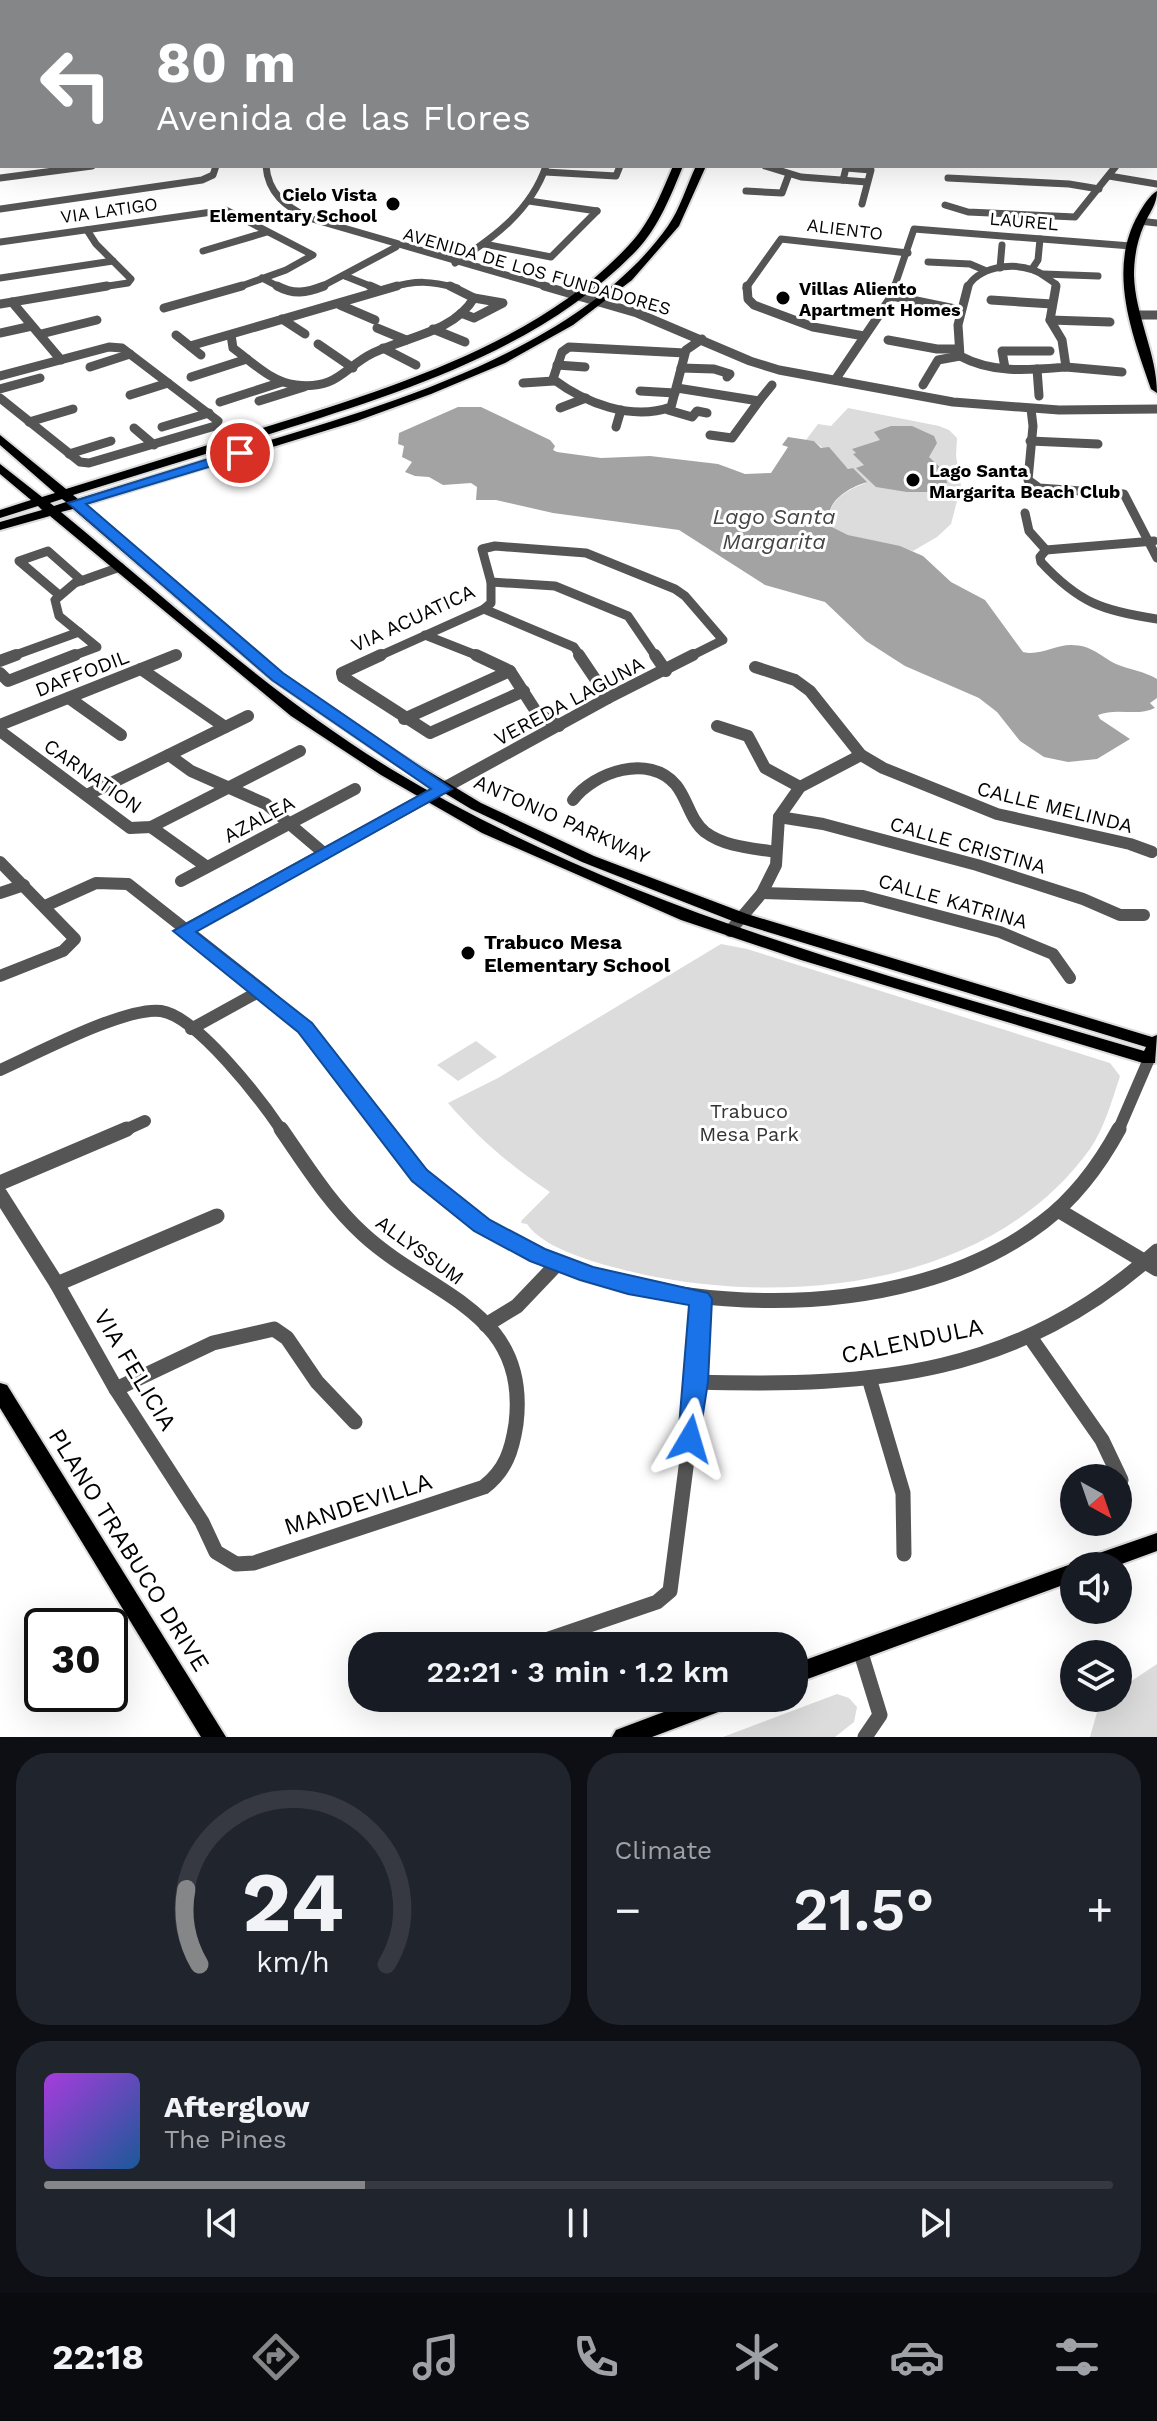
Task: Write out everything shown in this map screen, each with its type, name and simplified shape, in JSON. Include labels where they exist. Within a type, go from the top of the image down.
[{"type":"main road","points":[[0,526],[45,506],[384,393],[462,362],[517,334],[576,298],[634,247],[661,207],[677,168]]},
{"type":"main road","points":[[70,498],[398,403],[478,371],[597,303],[629,277],[666,238],[685,210],[700,168]]},
{"type":"main road","points":[[1157,194],[1139,221],[1131,246],[1129,273],[1140,341],[1157,389]]},
{"type":"main road","name":"ANTONIO PARKWAY","points":[[0,439],[277,677],[435,793]]},
{"type":"main road","name":"ANTONIO PARKWAY","points":[[0,468],[296,713],[435,793],[736,924],[1154,1048]]},
{"type":"main road","points":[[0,514],[45,506]]},
{"type":"main road","name":"PLANO TRABUCO DRIVE","points":[[0,1391],[214,1737]]},
{"type":"main road","points":[[1129,1552],[1157,1542]]},
{"type":"main road","points":[[808,1669],[1060,1577]]},
{"type":"main road","points":[[624,1737],[691,1712]]},
{"type":"street","points":[[0,178],[77,168]]},
{"type":"street","points":[[0,209],[202,180],[213,175],[215,168]]},
{"type":"street","name":"AVENIDA DE LOS FUNDADORES","points":[[266,168],[274,193],[298,213],[318,222],[650,318],[767,367],[944,400],[1031,409],[1157,409]]},
{"type":"street","points":[[455,263],[484,244],[529,201],[541,187],[546,169],[616,176],[619,168]]},
{"type":"street","points":[[771,168],[789,174],[843,180],[846,168],[871,170],[862,204]]},
{"type":"street","points":[[945,205],[968,212],[1075,217],[1115,168]]},
{"type":"street","points":[[746,191],[782,193],[789,174]]},
{"type":"street","points":[[1109,176],[1157,184]]},
{"type":"street","points":[[948,178],[1069,184],[1099,189]]},
{"type":"street","points":[[484,244],[551,257],[597,211],[529,201]]},
{"type":"street","name":"VIA LATIGO","points":[[0,242],[223,210],[232,211],[267,232]]},
{"type":"street","points":[[1139,221],[1157,223]]},
{"type":"street","name":"LAUREL","points":[[908,253],[914,229],[1131,246]]},
{"type":"street","points":[[0,304],[128,283],[131,279],[87,230]]},
{"type":"street","points":[[164,308],[188,304],[262,278],[313,255],[267,232],[203,251]]},
{"type":"street","points":[[1033,266],[1038,260],[1037,238]]},
{"type":"street","name":"ALIENTO","points":[[864,336],[813,327],[754,305],[748,299],[746,288],[781,239],[908,253]]},
{"type":"street","points":[[1000,268],[1002,245]]},
{"type":"street","points":[[262,278],[293,294],[308,292],[345,276],[396,247]]},
{"type":"street","points":[[835,380],[892,296],[908,253]]},
{"type":"street","points":[[0,278],[113,261]]},
{"type":"street","points":[[928,262],[970,264],[984,270]]},
{"type":"street","points":[[959,352],[960,310],[974,277],[984,270],[1033,266],[1056,284],[1050,320],[1062,340],[1066,367]]},
{"type":"street","points":[[1043,274],[1098,276]]},
{"type":"street","points":[[345,276],[379,290]]},
{"type":"street","points":[[190,346],[340,305],[413,281],[431,281],[462,290],[474,298],[503,303],[474,318],[461,313]]},
{"type":"street","points":[[892,296],[960,310]]},
{"type":"street","points":[[259,401],[345,375],[364,357],[433,329],[461,313],[473,304],[474,298]]},
{"type":"street","points":[[991,300],[1052,304]]},
{"type":"street","points":[[12,302],[61,360]]},
{"type":"street","points":[[340,305],[406,340]]},
{"type":"street","points":[[1137,315],[1157,315]]},
{"type":"street","points":[[282,319],[305,334]]},
{"type":"street","points":[[41,334],[97,320]]},
{"type":"street","points":[[1050,320],[1110,322]]},
{"type":"street","points":[[0,333],[32,326]]},
{"type":"street","points":[[433,329],[465,342]]},
{"type":"street","points":[[176,335],[201,355]]},
{"type":"street","points":[[231,335],[233,348],[282,382]]},
{"type":"street","points":[[614,348],[617,336]]},
{"type":"street","points":[[668,410],[685,353],[702,339]]},
{"type":"street","points":[[888,340],[959,352],[969,362],[1005,368],[1066,367],[1122,372]]},
{"type":"street","points":[[318,344],[353,368]]},
{"type":"street","points":[[0,376],[109,347],[122,348],[218,421],[215,426],[89,463],[80,462],[69,454],[0,398]]},
{"type":"street","points":[[554,381],[562,352],[569,347],[685,353]]},
{"type":"street","points":[[383,348],[416,365]]},
{"type":"street","points":[[638,365],[642,350]]},
{"type":"street","points":[[1005,368],[1002,351],[1050,351]]},
{"type":"street","points":[[923,385],[938,360],[959,352]]},
{"type":"street","points":[[90,367],[130,354]]},
{"type":"street","points":[[191,377],[247,359]]},
{"type":"street","points":[[557,365],[585,367]]},
{"type":"street","points":[[681,368],[714,369],[730,374],[727,377]]},
{"type":"street","points":[[1037,369],[1039,396]]},
{"type":"street","points":[[0,389],[40,378]]},
{"type":"street","points":[[523,383],[554,381],[586,398],[621,410],[668,410],[692,417],[697,411],[707,413]]},
{"type":"street","points":[[220,402],[282,382],[306,385]]},
{"type":"street","points":[[130,395],[168,383]]},
{"type":"street","points":[[710,435],[732,438],[772,385]]},
{"type":"street","points":[[640,391],[676,390],[759,401]]},
{"type":"street","points":[[248,393],[271,410]]},
{"type":"street","points":[[560,408],[586,398]]},
{"type":"street","points":[[29,422],[73,409]]},
{"type":"street","points":[[1031,409],[1036,427],[1030,441],[1028,480],[1039,488],[1124,494],[1152,541],[1157,558]]},
{"type":"street","points":[[616,427],[621,410]]},
{"type":"street","points":[[162,427],[209,413]]},
{"type":"street","points":[[134,428],[154,445]]},
{"type":"street","points":[[69,454],[111,441]]},
{"type":"street","points":[[1030,441],[1098,444]]},
{"type":"street","points":[[1025,513],[1029,531],[1046,550]]},
{"type":"street","points":[[1152,541],[1046,550],[1040,557],[1063,587],[1085,604],[1157,619]]},
{"type":"street","name":"VIA ACUATICA","points":[[404,719],[343,677],[346,670],[484,609],[491,603],[491,582],[482,549],[495,546],[596,556],[685,596],[721,636],[720,644]]},
{"type":"street","points":[[58,594],[19,561],[48,551],[82,581]]},
{"type":"street","points":[[4,677],[97,647],[55,608],[58,594],[120,567]]},
{"type":"street","points":[[491,582],[555,586],[628,616],[666,671]]},
{"type":"street","points":[[484,609],[574,647],[608,698]]},
{"type":"street","points":[[0,661],[79,632]]},
{"type":"street","points":[[425,635],[510,671],[537,713],[559,726]]},
{"type":"street","name":"VEREDA LAGUNA","points":[[183,931],[608,698],[720,644]]},
{"type":"street","name":"DAFFODIL","points":[[0,725],[177,655]]},
{"type":"street","name":"CALLE MELINDA","points":[[755,667],[795,680],[810,691],[861,755],[917,784],[997,814],[1130,844],[1152,852]]},
{"type":"street","points":[[141,669],[225,727]]},
{"type":"street","points":[[404,719],[510,671]]},
{"type":"street","points":[[404,719],[425,733],[434,732],[524,691]]},
{"type":"street","points":[[69,698],[121,735]]},
{"type":"street","points":[[87,795],[248,716]]},
{"type":"street","points":[[717,726],[746,732],[753,740],[762,766],[775,777],[800,787]]},
{"type":"street","name":"CARNATION","points":[[0,731],[130,828],[151,827],[207,867]]},
{"type":"street","points":[[151,827],[300,751]]},
{"type":"street","points":[[169,755],[191,771],[266,804],[325,854]]},
{"type":"street","points":[[736,924],[762,893],[776,865],[779,817],[800,787],[861,755]]},
{"type":"street","points":[[573,800],[581,785],[609,774],[638,769],[657,772],[678,788],[694,822],[714,839],[776,852]]},
{"type":"street","name":"AZALEA","points":[[181,881],[355,789]]},
{"type":"street","name":"CALLE CRISTINA","points":[[779,817],[912,847],[1070,894],[1120,915],[1144,915]]},
{"type":"street","points":[[0,862],[74,936],[74,942],[63,951],[0,976]]},
{"type":"street","points":[[45,906],[97,882],[117,880],[128,884],[313,1037],[420,1175],[482,1225],[558,1263],[628,1285],[700,1299],[750,1302],[845,1296],[906,1283],[975,1262],[1020,1238],[1078,1191],[1110,1147],[1154,1048]]},
{"type":"street","points":[[0,893],[24,885]]},
{"type":"street","name":"CALLE KATRINA","points":[[762,893],[863,896],[985,928],[1053,954],[1070,978]]},
{"type":"street","points":[[191,1029],[260,991]]},
{"type":"street","name":"ALLYSSUM","points":[[0,1070],[134,1012],[154,1009],[172,1014],[191,1029],[248,1081],[325,1191],[363,1234],[486,1325],[512,1359],[517,1380],[515,1436],[503,1472],[493,1483]]},
{"type":"street","points":[[0,1183],[145,1121]]},
{"type":"street","name":"VIA FELICIA","points":[[0,1194],[57,1284],[116,1389],[202,1522],[216,1552],[236,1564]]},
{"type":"street","points":[[1058,1210],[1151,1266]]},
{"type":"street","points":[[57,1284],[217,1216]]},
{"type":"street","name":"CALENDULA","points":[[697,1382],[813,1384],[869,1378],[971,1358],[1030,1337],[1079,1312],[1151,1266],[1157,1251]]},
{"type":"street","points":[[486,1325],[507,1316],[528,1299],[558,1263]]},
{"type":"street","points":[[569,1632],[657,1602],[670,1591],[697,1382],[700,1299]]},
{"type":"street","points":[[116,1389],[252,1330],[274,1329],[287,1338],[317,1382],[355,1422]]},
{"type":"street","points":[[1030,1337],[1102,1440],[1113,1464]]},
{"type":"street","points":[[869,1378],[903,1493],[904,1554]]},
{"type":"street","name":"MANDEVILLA","points":[[236,1564],[254,1563],[493,1483]]},
{"type":"street","points":[[860,1650],[880,1715],[865,1737]]},
{"type":"green space","name":"Lago Santa Margarita Beach Club","points":[[848,408],[939,426],[957,438],[956,456],[961,486],[951,524],[937,537],[913,551],[848,535],[830,526],[830,510],[839,498],[866,483],[814,441],[806,440],[818,424],[831,426]]},
{"type":"green space","name":"Trabuco Mesa Park","points":[[721,944],[747,949],[1110,1063],[1120,1076],[1100,1132],[1090,1149],[1049,1195],[1000,1231],[945,1257],[886,1275],[824,1285],[762,1288],[700,1284],[612,1267],[548,1242],[527,1224],[521,1223],[550,1192],[496,1151],[448,1103],[498,1078]]},
{"type":"green space","points":[[476,1041],[497,1057],[458,1081],[437,1065]]},
{"type":"green space","points":[[1157,1664],[1157,1737],[1090,1737],[1097,1712],[1132,1712],[1132,1681]]},
{"type":"green space","points":[[837,1694],[849,1698],[857,1707],[854,1722],[835,1737],[723,1737],[789,1712],[808,1712],[808,1705]]},
{"type":"water","name":"Lago Santa Margarita","points":[[458,407],[481,407],[550,440],[555,446],[553,450],[557,452],[601,458],[650,456],[718,464],[745,474],[771,473],[788,447],[782,445],[788,437],[814,441],[821,448],[829,447],[848,469],[853,468],[867,482],[838,498],[830,510],[830,526],[848,535],[900,546],[923,556],[951,582],[985,600],[1023,652],[1035,653],[1078,645],[1116,664],[1157,679],[1157,698],[1150,703],[1155,708],[1098,715],[1130,739],[1097,759],[1068,762],[1044,757],[1020,741],[997,712],[979,698],[905,666],[866,641],[825,602],[765,585],[679,530],[553,513],[496,500],[476,500],[477,487],[471,483],[443,485],[429,477],[405,472],[412,462],[402,457],[404,446],[398,444],[399,433]]},
{"type":"water","points":[[891,426],[912,426],[934,436],[937,443],[929,457],[945,472],[947,483],[933,492],[876,487],[856,468],[864,465],[852,449],[880,440],[874,432]]},
{"type":"place","name":"Cielo Vista Elementary School","points":[[393,204]]},
{"type":"place","name":"Villas Aliento Apartment Homes","points":[[783,298]]},
{"type":"place","name":"Lago Santa Margarita Beach Club","points":[[913,480]]},
{"type":"place","name":"Trabuco Mesa Elementary School","points":[[468,953]]},
{"type":"route","points":[[240,453],[76,503],[277,677],[443,789],[183,931],[305,1028],[332,1059],[400,1153],[449,1202],[482,1225],[537,1255],[628,1285],[700,1299],[697,1382],[690,1439]]}]
